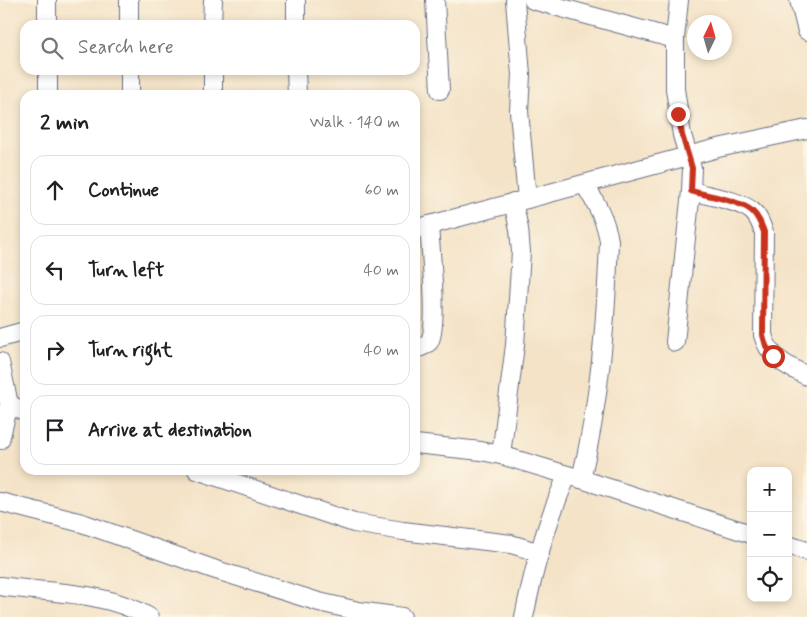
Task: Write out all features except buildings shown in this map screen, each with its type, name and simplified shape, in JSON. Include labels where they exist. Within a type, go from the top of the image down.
[{"type":"street","points":[[47,0],[47,20]]},
{"type":"street","points":[[129,0],[129,20]]},
{"type":"street","points":[[212,20],[213,0]]},
{"type":"street","points":[[296,0],[296,20]]},
{"type":"street","points":[[435,0],[440,90]]},
{"type":"street","points":[[501,456],[514,345],[520,261],[519,110],[521,75],[514,0]]},
{"type":"street","points":[[533,0],[593,8],[675,39]]},
{"type":"street","points":[[675,342],[692,168],[682,135],[674,89],[675,39],[679,0]]},
{"type":"street","points":[[803,6],[807,31]]},
{"type":"street","points":[[48,75],[48,90]]},
{"type":"street","points":[[130,75],[130,90]]},
{"type":"street","points":[[213,75],[213,90]]},
{"type":"street","points":[[296,75],[297,90]]},
{"type":"street","points":[[420,348],[429,342],[432,332],[433,308],[422,227],[718,148],[807,129]]},
{"type":"street","points":[[524,617],[540,553],[560,492],[574,478],[588,452],[597,400],[609,241],[607,227],[602,214],[585,184]]},
{"type":"street","points":[[691,191],[741,204],[752,211],[760,221],[764,232],[763,335],[766,346],[773,356],[807,376]]},
{"type":"street","points":[[0,338],[20,332]]},
{"type":"street","points":[[0,362],[8,404],[0,440]]},
{"type":"street","points":[[8,404],[20,410]]},
{"type":"street","points":[[420,445],[481,451],[501,456],[747,533]]},
{"type":"street","points":[[212,475],[354,523],[511,544],[540,553]]},
{"type":"street","points":[[0,502],[82,523],[216,570],[319,602],[358,611],[402,617]]},
{"type":"street","points":[[792,546],[807,551]]},
{"type":"street","points":[[0,586],[97,596],[134,608],[149,617]]},
{"type":"route","points":[[678,114],[692,168],[691,191],[741,204],[752,211],[760,221],[764,232],[763,335],[766,346],[773,356]]}]
